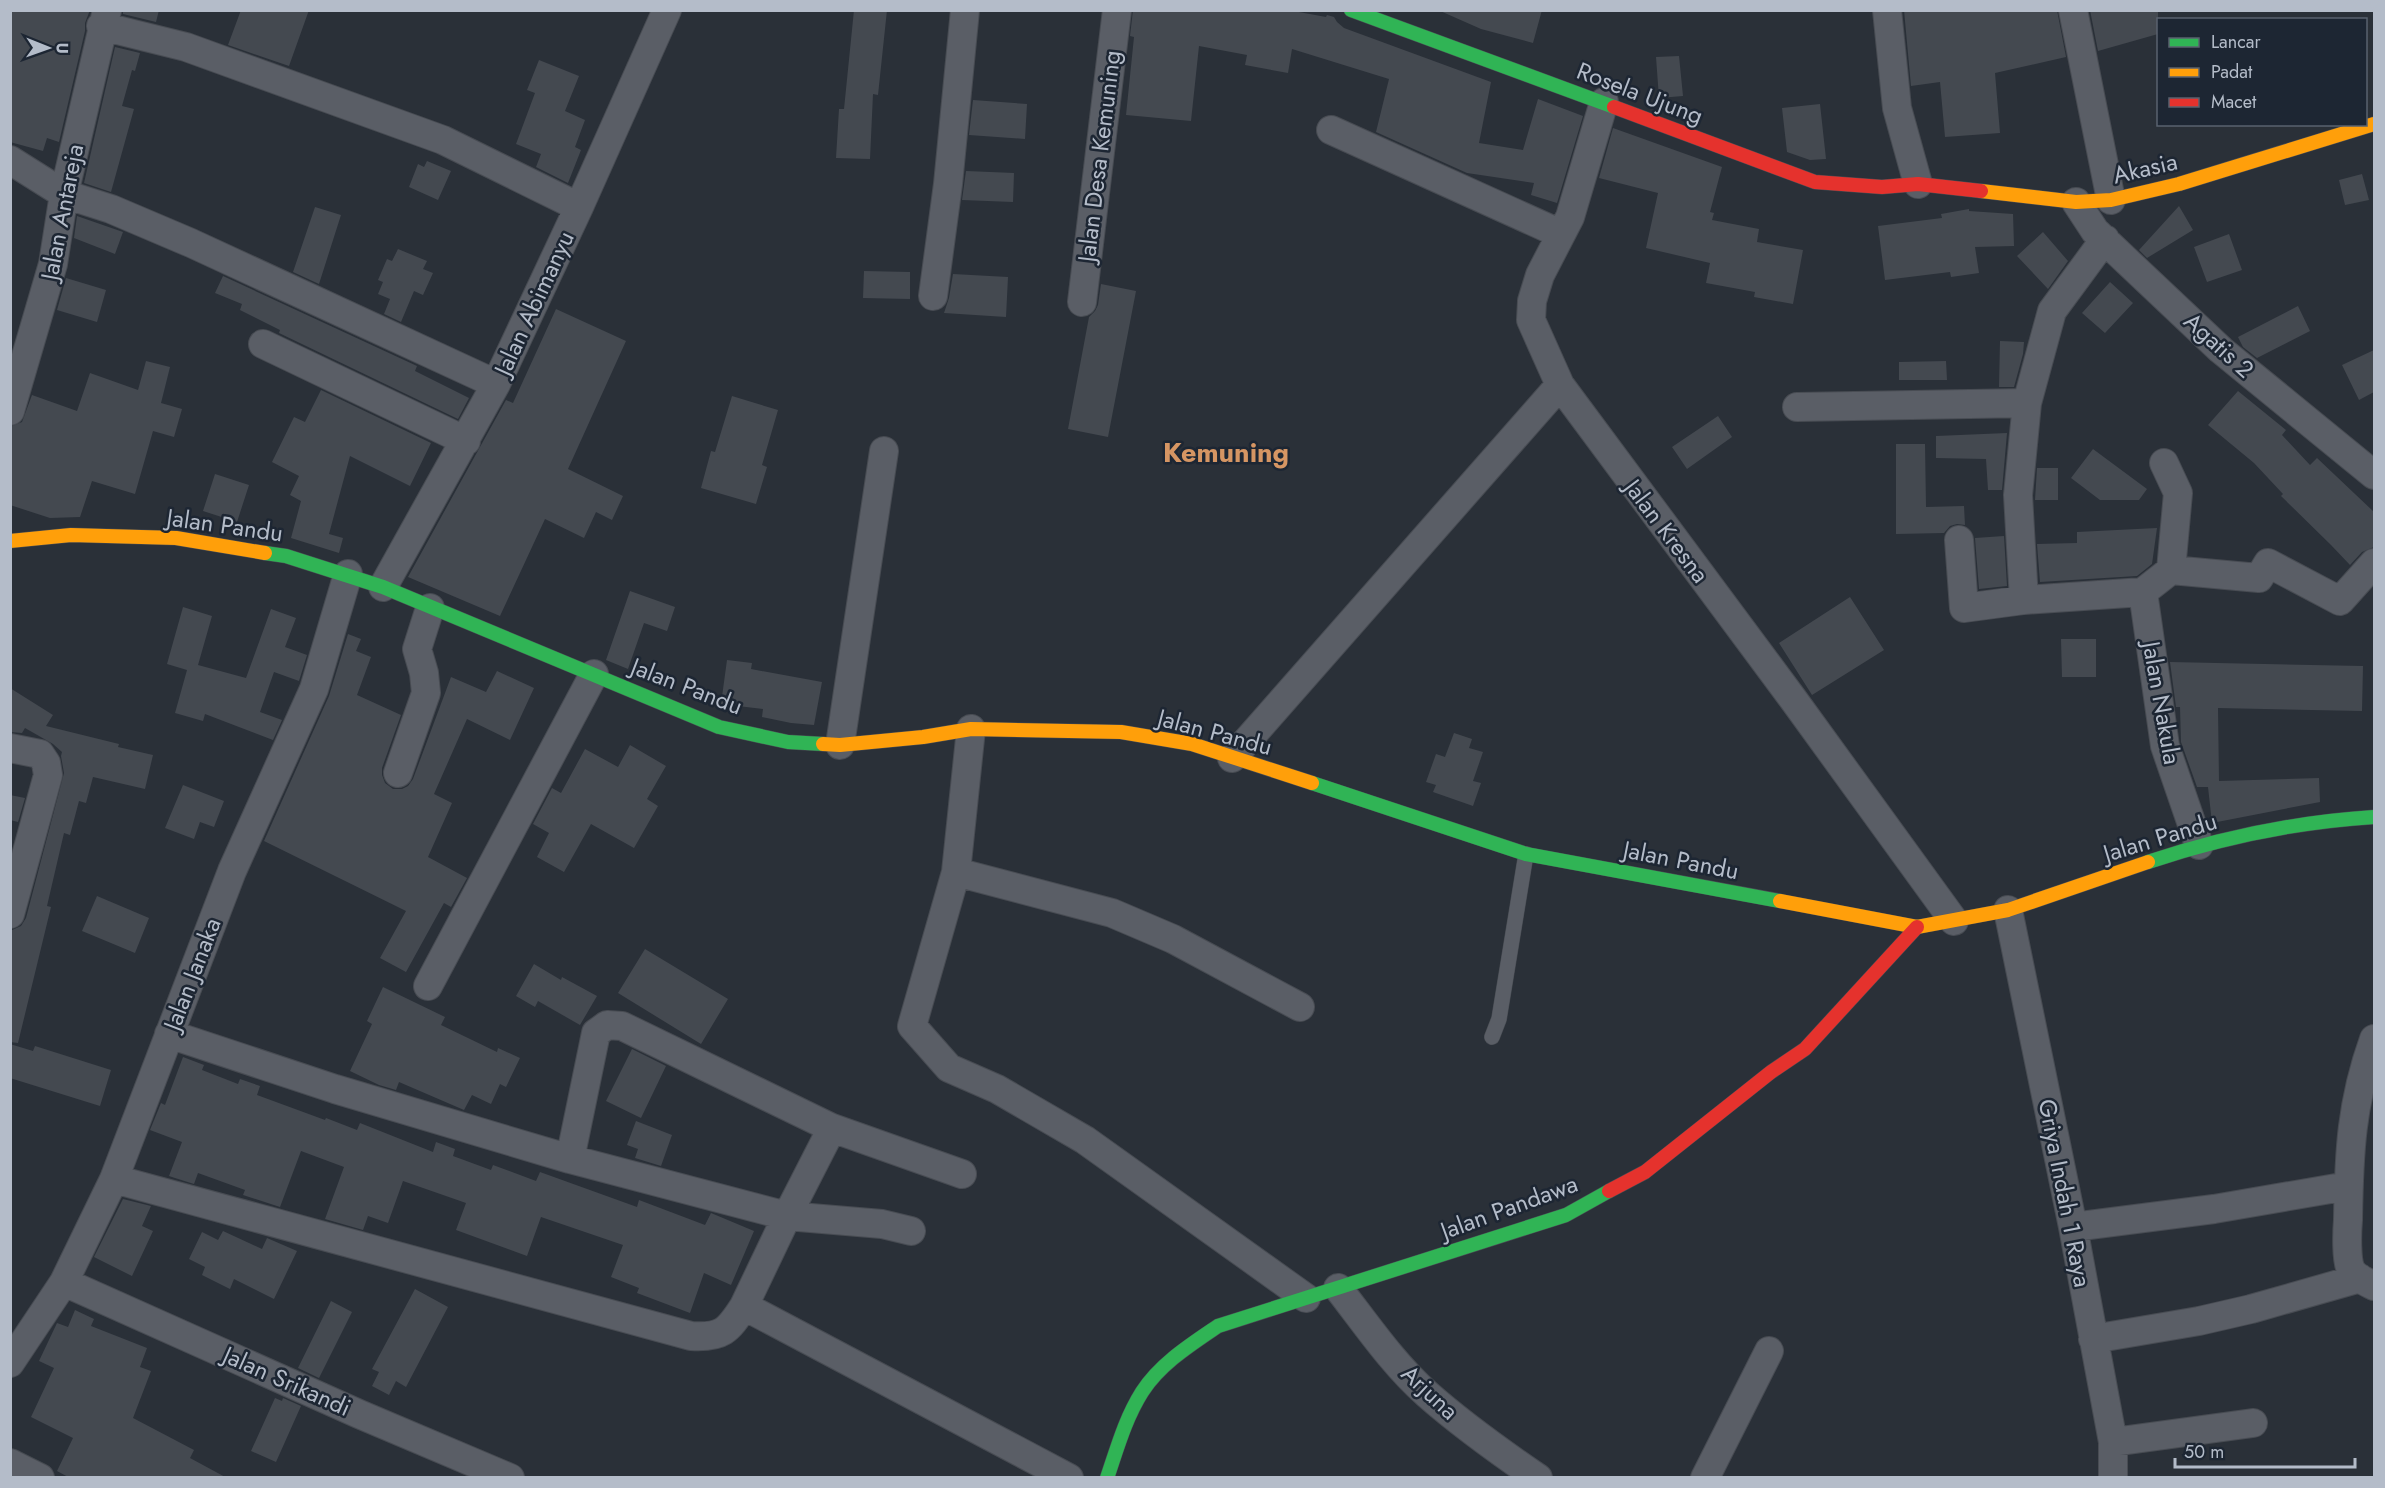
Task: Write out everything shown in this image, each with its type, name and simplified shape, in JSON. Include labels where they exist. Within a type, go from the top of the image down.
[{"type":"street","name":"Jalan Abimanyu","points":[[383,587],[496,384],[668,10]]},
{"type":"street","points":[[933,296],[948,184],[964,10]]},
{"type":"street","name":"Jalan Desa Kemuning","points":[[1082,303],[1117,10]]},
{"type":"street","name":"Rosela Ujung","points":[[1351,10],[1604,102],[1734,154],[1815,182],[1882,187],[1918,184]]},
{"type":"street","points":[[1887,10],[1898,108],[1918,184]]},
{"type":"street","points":[[2073,10],[2111,200]]},
{"type":"street","points":[[104,18],[443,140],[579,207]]},
{"type":"street","name":"Jalan Antareja","points":[[10,411],[53,264],[64,194],[104,18]]},
{"type":"street","name":"Jalan Kresna","points":[[1604,102],[1570,217],[1540,275],[1532,301],[1531,320],[1560,385],[1954,921]]},
{"type":"street","name":"Akasia","points":[[1918,184],[2076,202],[2111,200],[2179,184],[2374,124]]},
{"type":"street","points":[[1331,130],[1561,234]]},
{"type":"street","points":[[10,160],[64,194],[111,209],[191,243],[496,384]]},
{"type":"street","name":"Agatis 2","points":[[2076,202],[2083,216],[2105,240],[2221,350],[2363,450],[2374,475]]},
{"type":"street","points":[[2024,600],[2018,495],[2027,403],[2052,311],[2105,240]]},
{"type":"street","points":[[263,344],[466,441]]},
{"type":"street","points":[[1232,758],[1560,385]]},
{"type":"street","points":[[1797,407],[2027,403]]},
{"type":"street","points":[[840,745],[884,451]]},
{"type":"street","points":[[2164,463],[2178,493],[2171,570]]},
{"type":"street","name":"Jalan Pandu","points":[[10,541],[71,535],[176,538],[286,556],[383,587],[719,726],[789,742],[840,745],[923,737],[971,729],[1121,732],[1192,744],[1526,854],[1917,927],[2008,910],[2199,845],[2316,821],[2374,817]]},
{"type":"street","points":[[1959,540],[1964,608],[2024,600],[2143,592],[2171,570],[2259,578],[2268,563],[2340,602],[2374,563]]},
{"type":"street","name":"Jalan Janaka","points":[[10,1362],[64,1282],[114,1179],[232,871],[314,689],[348,574]]},
{"type":"street","name":"Jalan Nakula","points":[[2143,592],[2165,746],[2199,845]]},
{"type":"street","points":[[398,773],[426,693],[424,673],[417,649],[430,608]]},
{"type":"street","points":[[428,986],[594,674]]},
{"type":"street","points":[[971,729],[956,872],[912,1026],[948,1068],[997,1089],[1085,1140],[1306,1298]]},
{"type":"street","points":[[10,748],[40,754],[46,763],[48,775],[10,914]]},
{"type":"street","points":[[956,872],[1112,913],[1173,939],[1300,1007]]},
{"type":"street","name":"Griya Indah 1 Raya","points":[[2008,910],[2073,1227],[2113,1442],[2113,1478]]},
{"type":"street","name":"Jalan Pandawa","points":[[1107,1478],[1135,1403],[1155,1376],[1180,1352],[1218,1326],[1566,1215],[1645,1172],[1771,1072],[1804,1049],[1917,927]]},
{"type":"street","points":[[570,1160],[596,1033],[608,1025],[622,1026],[832,1128],[962,1174]]},
{"type":"street","points":[[169,1034],[335,1089],[570,1160],[787,1216],[882,1224],[911,1231]]},
{"type":"street","points":[[2367,1282],[2351,1269],[2348,1250],[2348,1186],[2352,1122],[2362,1073],[2374,1039]]},
{"type":"street","points":[[114,1179],[691,1336],[710,1337],[730,1326],[744,1306],[832,1128]]},
{"type":"street","points":[[2073,1227],[2214,1209],[2348,1186]]},
{"type":"street","name":"Jalan Srikandi","points":[[64,1282],[359,1414],[510,1478]]},
{"type":"street","points":[[2093,1339],[2199,1321],[2367,1282]]},
{"type":"street","name":"Arjuna","points":[[1338,1288],[1381,1344],[1426,1393],[1491,1445],[1538,1478]]},
{"type":"street","points":[[744,1306],[1069,1478]]},
{"type":"street","points":[[1705,1478],[1769,1351]]},
{"type":"street","points":[[2113,1442],[2253,1424]]},
{"type":"street","points":[[10,1463],[40,1478]]},
{"type":"lane","points":[[1492,1037],[1499,1019],[1526,854]]},
{"type":"building","points":[[10,10],[90,10],[85,23],[59,142],[47,138],[43,151],[10,142]]},
{"type":"building","points":[[123,10],[159,10],[156,22],[123,14]]},
{"type":"building","points":[[241,10],[309,10],[289,66],[228,45]]},
{"type":"building","points":[[854,10],[887,10],[878,95],[873,94],[870,159],[836,158],[839,109],[844,109]]},
{"type":"building","points":[[1133,10],[1288,10],[1334,17],[1344,28],[1491,82],[1479,143],[1523,150],[1538,99],[1583,116],[1557,203],[1531,195],[1534,183],[1467,173],[1376,132],[1389,79],[1292,49],[1288,73],[1245,65],[1247,55],[1199,46],[1191,121],[1126,115],[1134,37],[1130,36]]},
{"type":"building","points":[[1438,10],[1542,10],[1533,43],[1481,29]]},
{"type":"building","points":[[1904,10],[2057,10],[2066,57],[1995,73],[2000,133],[1945,137],[1940,82],[1911,86]]},
{"type":"building","points":[[2090,10],[2158,10],[2157,34],[2098,51]]},
{"type":"building","points":[[115,47],[140,53],[135,71],[132,70],[122,106],[134,109],[111,192],[84,183]]},
{"type":"building","points":[[1679,56],[1683,96],[1659,98],[1656,57]]},
{"type":"building","points":[[539,60],[579,76],[565,111],[585,120],[575,147],[581,150],[568,183],[536,167],[541,154],[516,144],[535,93],[527,90]]},
{"type":"building","points":[[973,100],[1027,104],[1025,139],[969,135]]},
{"type":"building","points":[[1820,104],[1826,159],[1810,160],[1787,152],[1782,108]]},
{"type":"building","points":[[1613,128],[1722,167],[1710,212],[1714,213],[1712,220],[1759,229],[1757,242],[1803,250],[1793,304],[1754,297],[1755,292],[1706,283],[1710,263],[1646,248],[1658,193],[1599,178]]},
{"type":"building","points":[[427,161],[451,171],[438,200],[409,187],[418,164],[424,167]]},
{"type":"building","points":[[966,171],[1014,173],[1013,202],[962,200]]},
{"type":"building","points":[[2362,174],[2369,200],[2345,205],[2339,180]]},
{"type":"building","points":[[2179,206],[2193,230],[2147,258],[2139,250]]},
{"type":"building","points":[[315,207],[341,215],[319,284],[293,272]]},
{"type":"building","points":[[1969,209],[1969,211],[2013,214],[2014,246],[1975,247],[1979,273],[1951,277],[1950,272],[1885,280],[1878,226],[1942,218],[1941,214]]},
{"type":"building","points":[[77,216],[123,232],[115,254],[74,238]]},
{"type":"building","points":[[2043,232],[2068,261],[2048,289],[2017,256]]},
{"type":"building","points":[[2229,234],[2242,270],[2207,282],[2194,247]]},
{"type":"building","points":[[398,249],[427,261],[423,269],[433,273],[423,295],[414,291],[401,322],[384,314],[390,299],[378,294],[383,282],[378,280],[387,259],[392,261]]},
{"type":"building","points":[[864,271],[910,272],[910,299],[863,298]]},
{"type":"building","points":[[953,274],[1008,277],[1006,317],[944,313]]},
{"type":"building","points":[[223,276],[417,366],[415,371],[469,398],[458,419],[279,333],[280,330],[240,310],[242,304],[215,293]]},
{"type":"building","points":[[66,278],[106,290],[97,322],[57,310]]},
{"type":"building","points":[[2110,282],[2133,303],[2105,333],[2082,313]]},
{"type":"building","points":[[1101,284],[1136,291],[1108,437],[1068,429],[1089,317],[1098,305]]},
{"type":"building","points":[[2298,306],[2310,331],[2257,358],[2243,347],[2238,337]]},
{"type":"building","points":[[556,309],[626,341],[568,469],[623,496],[612,520],[596,512],[584,538],[545,519],[500,616],[408,577],[506,400],[513,403]]},
{"type":"building","points":[[2000,341],[2024,342],[2014,387],[1999,387]]},
{"type":"building","points":[[2374,350],[2374,392],[2359,400],[2342,365]]},
{"type":"building","points":[[146,361],[170,367],[161,403],[182,409],[174,437],[153,431],[135,494],[92,481],[80,517],[50,518],[10,505],[10,427],[22,422],[32,395],[77,411],[90,373],[138,390]]},
{"type":"building","points":[[1946,361],[1947,380],[1899,380],[1899,362]]},
{"type":"building","points":[[321,390],[431,443],[410,486],[350,456],[329,534],[343,538],[339,553],[291,538],[301,501],[290,495],[299,476],[272,462],[294,417],[305,422]]},
{"type":"building","points":[[2238,391],[2286,430],[2282,435],[2310,465],[2317,458],[2374,512],[2374,547],[2362,552],[2350,565],[2281,496],[2283,494],[2254,463],[2208,425]]},
{"type":"building","points":[[732,396],[778,410],[762,465],[767,467],[756,504],[701,488],[711,451],[715,452]]},
{"type":"building","points":[[1718,416],[1732,437],[1687,469],[1672,447]]},
{"type":"building","points":[[2007,433],[2002,490],[1988,490],[1986,459],[1936,458],[1936,436]]},
{"type":"building","points":[[1896,444],[1925,444],[1926,507],[1964,506],[1965,525],[1950,526],[1944,533],[1896,534]]},
{"type":"building","points":[[2093,449],[2147,489],[2139,500],[2100,500],[2071,478]]},
{"type":"building","points":[[2037,468],[2058,468],[2058,500],[2035,500]]},
{"type":"building","points":[[215,474],[249,485],[237,522],[203,511]]},
{"type":"building","points":[[2157,528],[2152,564],[2137,576],[2040,582],[2037,544],[2077,543],[2077,532]]},
{"type":"building","points":[[2004,536],[2007,586],[1979,589],[1975,538]]},
{"type":"building","points":[[630,591],[675,607],[667,631],[644,623],[628,669],[606,660]]},
{"type":"building","points":[[1850,597],[1884,650],[1812,695],[1779,643]]},
{"type":"building","points":[[183,607],[212,616],[198,665],[246,678],[271,609],[296,618],[285,647],[307,655],[299,681],[274,672],[260,712],[282,720],[273,740],[205,714],[203,721],[175,713],[187,670],[167,664]]},
{"type":"building","points":[[348,634],[361,639],[356,651],[371,657],[357,695],[401,715],[382,768],[385,783],[393,789],[408,786],[413,779],[451,677],[486,692],[497,671],[534,688],[510,740],[467,719],[434,794],[452,803],[428,857],[467,878],[451,907],[444,903],[406,972],[380,958],[406,911],[264,841],[329,696]]},
{"type":"building","points":[[2061,639],[2096,639],[2096,677],[2062,677]]},
{"type":"building","points":[[727,660],[752,663],[751,669],[822,682],[814,725],[762,717],[763,709],[721,704]]},
{"type":"building","points":[[2170,662],[2363,666],[2362,711],[2218,708],[2219,781],[2319,778],[2320,802],[2212,823],[2208,787],[2197,787],[2181,742],[2180,707],[2176,707]]},
{"type":"building","points":[[10,688],[53,715],[46,726],[153,755],[145,789],[93,777],[86,803],[79,801],[70,835],[64,833],[47,906],[51,907],[18,1043],[10,1042],[10,934],[12,930],[21,926],[26,918],[64,773],[62,752],[53,744],[25,728],[22,733],[10,732]]},
{"type":"building","points":[[1454,733],[1472,739],[1469,748],[1483,752],[1473,781],[1481,783],[1473,806],[1433,792],[1436,785],[1426,782],[1436,754],[1445,757]]},
{"type":"building","points":[[630,745],[666,766],[647,799],[658,806],[634,848],[591,824],[564,872],[537,857],[549,833],[533,824],[552,788],[561,793],[585,749],[618,767]]},
{"type":"building","points":[[183,785],[224,801],[214,827],[200,822],[194,839],[165,828]]},
{"type":"building","points":[[10,795],[25,798],[18,822],[10,820]]},
{"type":"building","points":[[97,896],[149,918],[135,953],[82,931]]},
{"type":"building","points":[[645,949],[728,999],[701,1044],[618,993]]},
{"type":"building","points":[[534,964],[561,980],[562,977],[597,996],[580,1025],[538,1001],[535,1007],[516,996]]},
{"type":"building","points":[[383,987],[445,1017],[441,1025],[497,1052],[498,1048],[520,1058],[506,1087],[500,1084],[491,1104],[472,1095],[464,1110],[399,1082],[396,1090],[379,1085],[350,1071],[372,1024],[367,1021]]},
{"type":"building","points":[[10,1044],[33,1051],[35,1046],[111,1070],[100,1106],[10,1078]]},
{"type":"building","points":[[632,1049],[666,1066],[641,1118],[606,1101]]},
{"type":"building","points":[[183,1057],[204,1065],[202,1070],[238,1084],[240,1079],[260,1086],[257,1095],[357,1130],[360,1123],[433,1152],[436,1142],[455,1149],[453,1156],[491,1170],[493,1165],[536,1181],[540,1172],[637,1207],[639,1200],[705,1225],[711,1213],[754,1231],[731,1285],[704,1273],[690,1313],[637,1293],[639,1288],[611,1277],[623,1245],[541,1217],[527,1256],[456,1230],[466,1203],[403,1181],[388,1223],[368,1216],[363,1230],[325,1219],[344,1167],[301,1151],[280,1207],[243,1195],[245,1190],[198,1173],[194,1184],[169,1176],[182,1142],[150,1130],[161,1103],[165,1105]]},
{"type":"building","points":[[636,1121],[672,1135],[661,1166],[635,1158],[638,1149],[627,1145]]},
{"type":"building","points":[[123,1199],[151,1206],[142,1226],[153,1231],[132,1276],[94,1257]]},
{"type":"building","points":[[223,1231],[262,1249],[267,1238],[297,1251],[274,1299],[234,1279],[230,1289],[202,1275],[205,1267],[189,1259],[202,1232],[218,1240]]},
{"type":"building","points":[[415,1289],[448,1307],[406,1387],[396,1381],[389,1395],[372,1386],[379,1372],[372,1369]]},
{"type":"building","points":[[331,1301],[352,1312],[319,1378],[298,1368]]},
{"type":"building","points":[[75,1310],[94,1319],[91,1326],[147,1348],[140,1367],[151,1371],[133,1418],[194,1450],[190,1458],[227,1478],[70,1478],[57,1471],[73,1438],[31,1417],[54,1368],[39,1361],[57,1323],[68,1327]]},
{"type":"building","points":[[275,1398],[282,1401],[283,1398],[301,1406],[276,1462],[251,1451]]},
{"type":"traffic: fast","points":[[1351,10],[1614,107]]},
{"type":"traffic: fast","points":[[265,553],[286,556],[383,587],[719,727],[788,742],[823,744]]},
{"type":"traffic: fast","points":[[1312,783],[1526,854],[1780,901]]},
{"type":"traffic: fast","points":[[2148,862],[2204,845],[2260,832],[2345,819],[2374,817]]},
{"type":"traffic: fast","points":[[1107,1478],[1131,1413],[1149,1382],[1176,1356],[1218,1326],[1566,1215],[1609,1191]]},
{"type":"traffic: slow","points":[[1981,191],[2076,202],[2111,200],[2179,184],[2374,124]]},
{"type":"traffic: slow","points":[[10,541],[71,535],[176,538],[265,553]]},
{"type":"traffic: slow","points":[[823,744],[840,745],[923,737],[971,729],[1121,732],[1192,744],[1312,783]]},
{"type":"traffic: slow","points":[[1780,901],[1917,927],[2008,910],[2148,862]]},
{"type":"traffic: jam","points":[[1614,107],[1815,182],[1882,187],[1918,184],[1981,191]]},
{"type":"traffic: jam","points":[[1609,1191],[1645,1172],[1771,1072],[1805,1049],[1917,927]]},
{"type":"district","name":"Kemuning","points":[[1226,452]]}]
